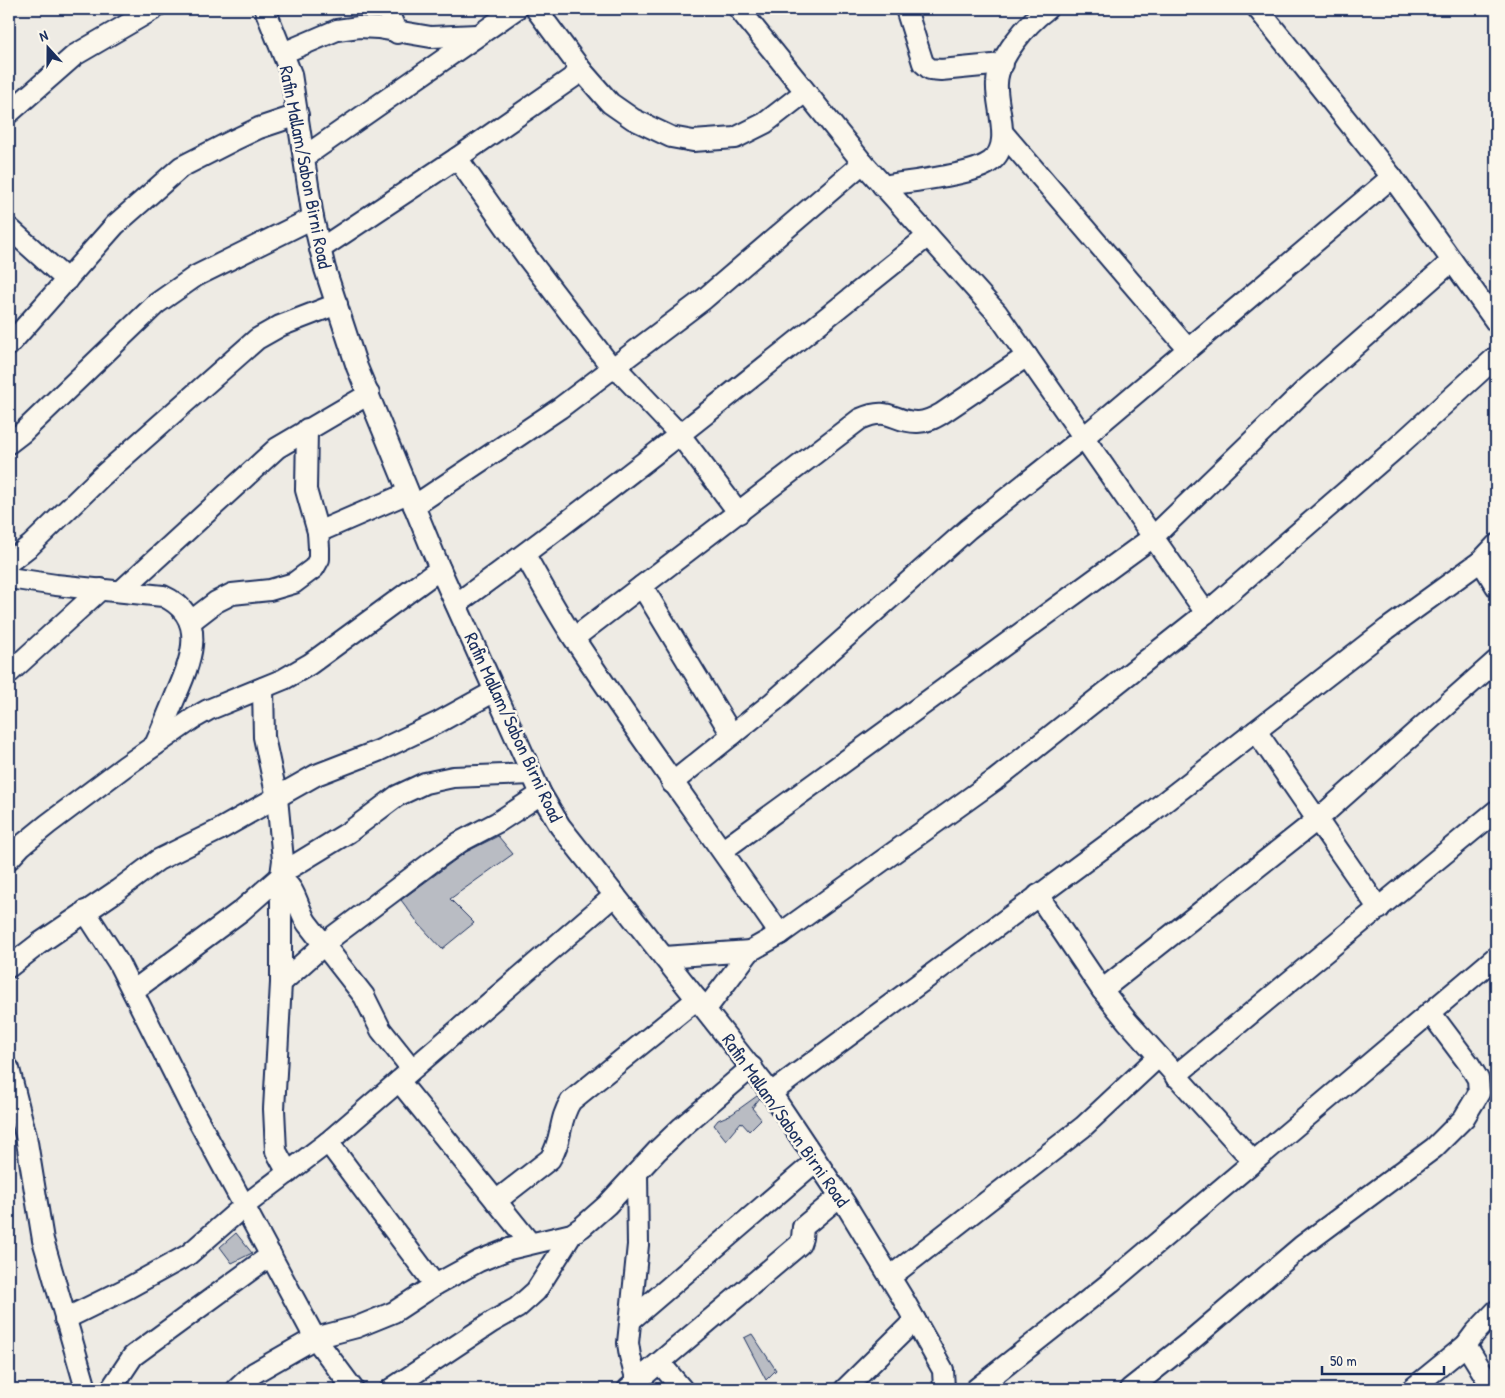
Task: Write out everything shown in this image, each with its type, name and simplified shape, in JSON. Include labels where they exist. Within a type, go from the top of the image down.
[{"type":"street","points":[[9,114],[75,55],[154,9]]},
{"type":"street","name":"Rafin Mallam/Sabon Birni Road","points":[[265,9],[291,74],[313,218],[320,249],[357,367],[440,569],[532,774],[560,826],[771,1092],[840,1196],[890,1277],[944,1370],[944,1389]]},
{"type":"street","points":[[387,9],[398,32]]},
{"type":"street","points":[[304,157],[516,9]]},
{"type":"street","points":[[536,9],[582,71],[610,103],[633,119],[671,136],[693,141],[736,138],[765,123],[805,92]]},
{"type":"street","points":[[739,9],[863,163],[997,313],[1206,613]]},
{"type":"street","points":[[906,9],[923,62],[930,69],[941,70],[1003,64]]},
{"type":"street","points":[[883,186],[967,171],[990,162],[1000,153],[1002,133],[997,82],[1003,64],[1015,42],[1047,9]]},
{"type":"street","points":[[1258,9],[1392,177],[1496,322]]},
{"type":"street","points":[[283,53],[337,30],[359,27],[378,28],[431,38],[477,35]]},
{"type":"street","points":[[320,249],[457,158],[582,71]]},
{"type":"street","points":[[9,345],[115,225],[181,167],[259,128],[298,115]]},
{"type":"street","points":[[1002,133],[1188,349]]},
{"type":"street","points":[[457,158],[527,257],[612,368],[622,374],[680,435],[739,512]]},
{"type":"street","points":[[318,532],[411,499],[560,408],[704,299],[863,163]]},
{"type":"street","points":[[672,783],[773,702],[968,530],[1084,437],[1392,177]]},
{"type":"street","points":[[9,443],[36,420],[156,304],[196,276],[313,218]]},
{"type":"street","points":[[9,228],[67,280]]},
{"type":"street","points":[[456,604],[525,555],[680,435],[928,236]]},
{"type":"street","points":[[722,850],[1153,537],[1306,389],[1452,261]]},
{"type":"street","points":[[9,562],[31,545],[102,476],[257,339],[280,326],[337,304]]},
{"type":"street","points":[[574,638],[860,419],[871,414],[889,413],[908,421],[928,421],[1027,356]]},
{"type":"street","points":[[496,1200],[550,1158],[556,1150],[564,1111],[571,1101],[701,1004],[750,951],[780,934],[995,780],[1206,613],[1395,449],[1496,357]]},
{"type":"street","points":[[9,673],[111,590],[277,448],[369,394]]},
{"type":"street","points":[[190,622],[216,602],[232,594],[270,590],[294,583],[314,568],[319,559],[318,532],[306,490],[307,429]]},
{"type":"street","points":[[771,1092],[1149,814],[1387,629],[1481,561],[1496,545]]},
{"type":"street","points":[[525,555],[574,638],[672,783],[722,850],[780,934]]},
{"type":"street","points":[[1481,561],[1496,586]]},
{"type":"street","points":[[9,859],[20,846],[48,824],[155,745],[208,710],[284,679],[310,664],[440,569]]},
{"type":"street","points":[[9,578],[163,596],[173,600],[184,611],[190,622],[193,640],[190,664],[155,745]]},
{"type":"street","points":[[642,586],[732,735]]},
{"type":"street","points":[[1102,990],[1318,819],[1496,661]]},
{"type":"street","points":[[263,688],[264,737],[277,798],[284,860],[281,877],[281,983],[274,1109],[276,1151],[288,1173]]},
{"type":"street","points":[[9,967],[158,860],[219,830],[316,775],[378,751],[439,722],[495,691]]},
{"type":"street","points":[[1256,730],[1378,909]]},
{"type":"street","points":[[133,991],[241,911],[304,858],[349,832],[397,796],[425,783],[453,777],[532,774]]},
{"type":"street","points":[[281,983],[324,944],[460,842],[498,822],[542,794]]},
{"type":"street","points":[[1175,1076],[1496,811]]},
{"type":"street","points":[[281,877],[290,886],[301,914],[364,996],[406,1075],[496,1200],[530,1243]]},
{"type":"street","points":[[65,1319],[128,1288],[188,1255],[244,1206],[328,1142],[615,895]]},
{"type":"street","points":[[1038,895],[1102,990],[1127,1021],[1253,1161]]},
{"type":"street","points":[[86,911],[118,962],[190,1105],[315,1338],[353,1389]]},
{"type":"street","points":[[664,957],[750,951]]},
{"type":"street","points":[[976,1389],[1111,1282],[1496,957]]},
{"type":"street","points":[[1130,1389],[1188,1343],[1302,1246],[1434,1148],[1464,1118],[1479,1093],[1478,1079],[1470,1064],[1430,1012]]},
{"type":"street","points":[[890,1277],[1083,1126],[1158,1057]]},
{"type":"street","points":[[391,1389],[492,1322],[517,1308],[536,1291],[572,1234],[590,1221],[682,1127],[752,1067]]},
{"type":"street","points":[[9,1069],[28,1144],[44,1240],[86,1389]]},
{"type":"street","points":[[328,1142],[435,1285]]},
{"type":"street","points":[[631,1320],[816,1161]]},
{"type":"street","points":[[633,1386],[628,1343],[638,1245],[637,1173]]},
{"type":"street","points":[[633,1386],[800,1244],[803,1227],[840,1196]]},
{"type":"street","points":[[237,1389],[254,1372],[315,1338],[357,1327],[394,1312],[435,1285],[479,1261],[510,1248],[572,1234]]},
{"type":"street","points":[[111,1389],[133,1356],[271,1255]]},
{"type":"street","points":[[1412,1389],[1466,1345],[1496,1311]]},
{"type":"street","points":[[845,1389],[915,1320]]},
{"type":"street","points":[[1466,1345],[1493,1389]]},
{"type":"street","points":[[660,1363],[682,1389]]},
{"type":"building","points":[[498,836],[513,854],[450,899],[474,923],[442,949],[419,924],[401,900],[466,852]]},
{"type":"building","points":[[757,1096],[760,1098],[752,1108],[761,1119],[749,1131],[741,1122],[726,1140],[714,1125],[718,1120],[732,1114]]},
{"type":"building","points":[[236,1233],[252,1253],[232,1263],[220,1247]]},
{"type":"building","points":[[752,1334],[776,1370],[766,1380],[744,1338]]}]
